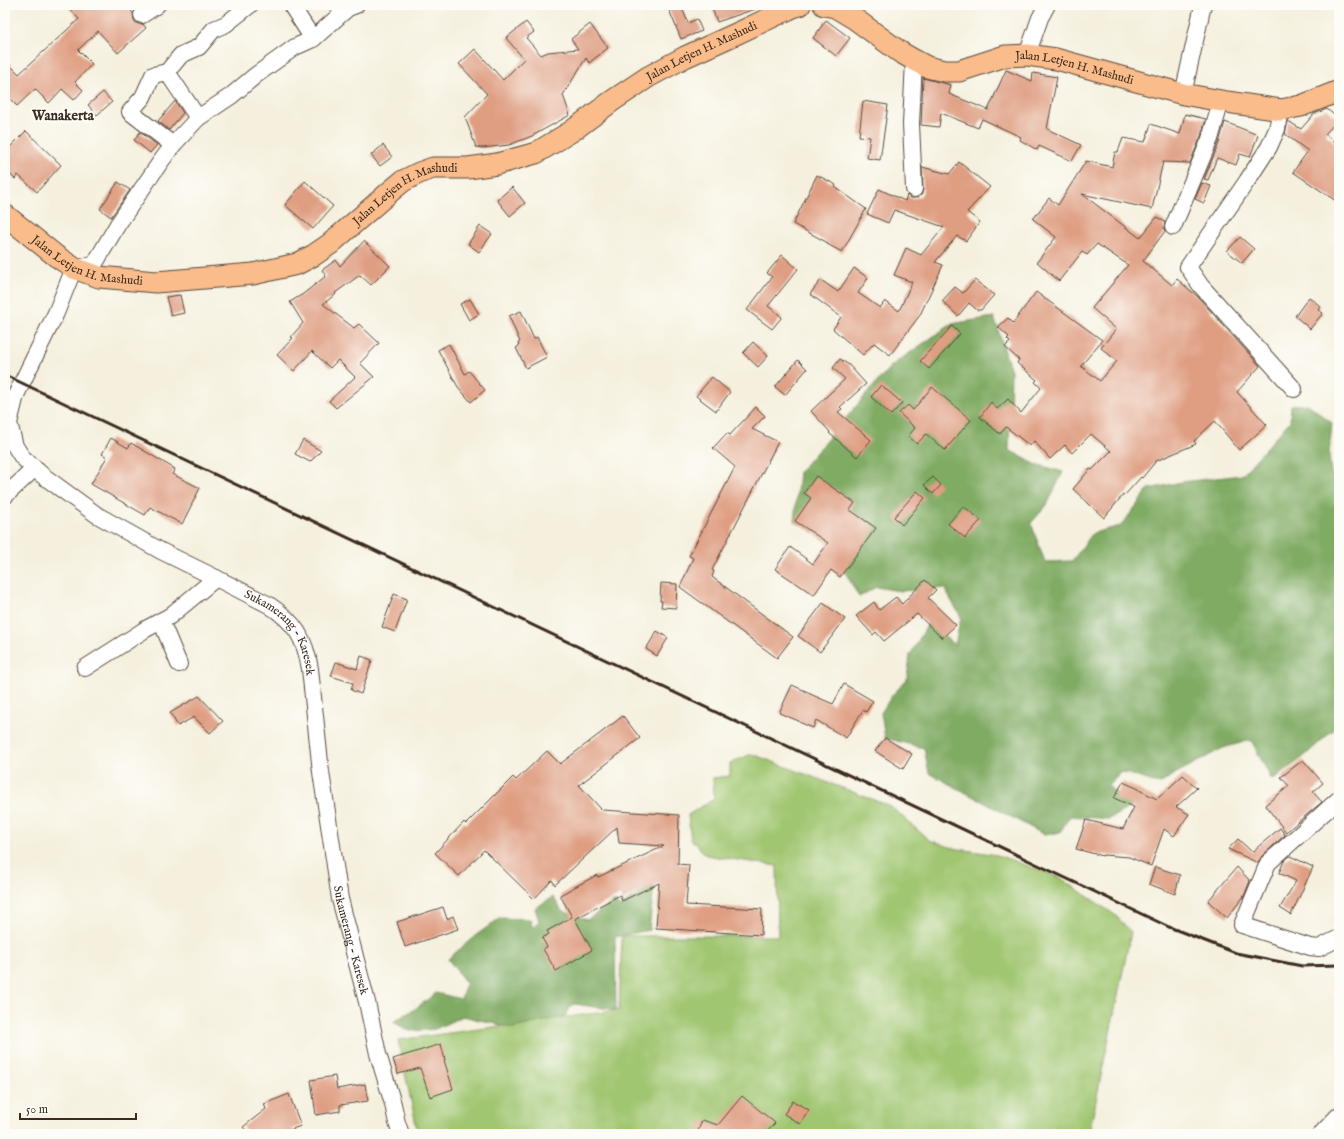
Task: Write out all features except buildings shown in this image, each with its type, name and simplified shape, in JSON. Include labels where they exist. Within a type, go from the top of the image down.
[{"type":"main road","name":"Jalan Letjen H. Mashudi","points":[[5,215],[56,256],[74,268],[99,278],[156,282],[253,274],[297,264],[325,248],[403,181],[433,168],[468,168],[497,164],[536,153],[572,131],[612,101],[648,77],[685,57],[800,5]]},
{"type":"main road","name":"Jalan Letjen H. Mashudi","points":[[824,5],[835,8],[855,19],[900,52],[914,60],[927,67],[944,71],[959,71],[1005,56],[1027,55],[1056,59],[1183,94],[1281,110],[1301,106],[1339,91]]},
{"type":"street","points":[[142,16],[157,5]]},
{"type":"street","points":[[173,145],[130,112],[143,97],[153,75],[167,72],[181,55],[198,47],[214,29],[226,24],[250,5]]},
{"type":"street","points":[[291,5],[313,39]]},
{"type":"street","points":[[74,268],[94,265],[118,224],[159,164],[173,145],[198,118],[231,96],[256,75],[295,47],[313,39],[348,8],[356,5]]},
{"type":"street","points":[[1027,55],[1040,18],[1047,5]]},
{"type":"street","points":[[1183,94],[1203,5]]},
{"type":"street","points":[[914,60],[911,124],[914,189]]},
{"type":"street","points":[[167,72],[198,118]]},
{"type":"street","points":[[1173,227],[1210,139],[1221,101]]},
{"type":"street","points":[[1281,110],[1277,129],[1269,146],[1247,181],[1188,266],[1200,286],[1294,389]]},
{"type":"street","name":"Sukamerang - Karesek","points":[[74,268],[56,313],[16,395],[9,423],[15,446],[22,457],[63,491],[96,515],[161,551],[269,605],[282,614],[293,625],[301,637],[308,652],[321,772],[340,899],[367,1002],[378,1054],[401,1134]]},
{"type":"street","points":[[5,496],[35,468]]},
{"type":"street","points":[[85,668],[170,616],[216,578]]},
{"type":"street","points":[[161,621],[179,664]]},
{"type":"street","points":[[1339,799],[1268,862],[1242,925],[1310,947],[1339,950]]},
{"type":"street","points":[[1319,948],[1339,938]]},
{"type":"street","points":[[1321,1134],[1339,1115]]},
{"type":"green space","points":[[994,317],[1011,371],[1009,450],[1035,464],[1063,472],[1047,505],[1031,523],[1045,562],[1072,561],[1093,533],[1121,526],[1149,489],[1182,482],[1242,475],[1290,421],[1291,405],[1308,404],[1332,423],[1329,455],[1331,473],[1339,480],[1339,725],[1301,759],[1272,780],[1251,740],[1223,748],[1171,776],[1160,784],[1122,772],[1108,786],[1132,806],[1109,819],[1070,816],[1060,832],[1045,835],[929,773],[924,748],[885,738],[881,713],[891,697],[907,679],[910,655],[928,624],[955,645],[961,617],[944,588],[900,591],[876,587],[859,597],[823,533],[794,522],[799,472],[891,366],[951,324]]},
{"type":"green space","points":[[752,754],[890,806],[929,840],[953,848],[997,855],[1059,877],[1115,915],[1131,932],[1089,1134],[418,1134],[398,1040],[619,1010],[622,936],[778,936],[777,866],[706,855],[691,839],[688,815],[714,799],[713,778],[730,776],[730,763]]},
{"type":"green space","points":[[657,858],[649,930],[615,937],[616,1010],[575,1004],[570,1008],[565,1016],[513,1028],[463,1016],[435,1029],[410,1031],[393,1022],[415,1009],[436,993],[461,999],[466,983],[448,959],[475,936],[500,918],[530,919],[533,928],[539,921],[535,908],[553,897],[562,911],[587,920],[615,901],[619,907],[649,888],[648,865]]},
{"type":"railway","points":[[5,375],[1169,927],[1236,953],[1302,966],[1339,965]]},
{"type":"district","name":"Wanakerta","points":[[63,115]]}]
